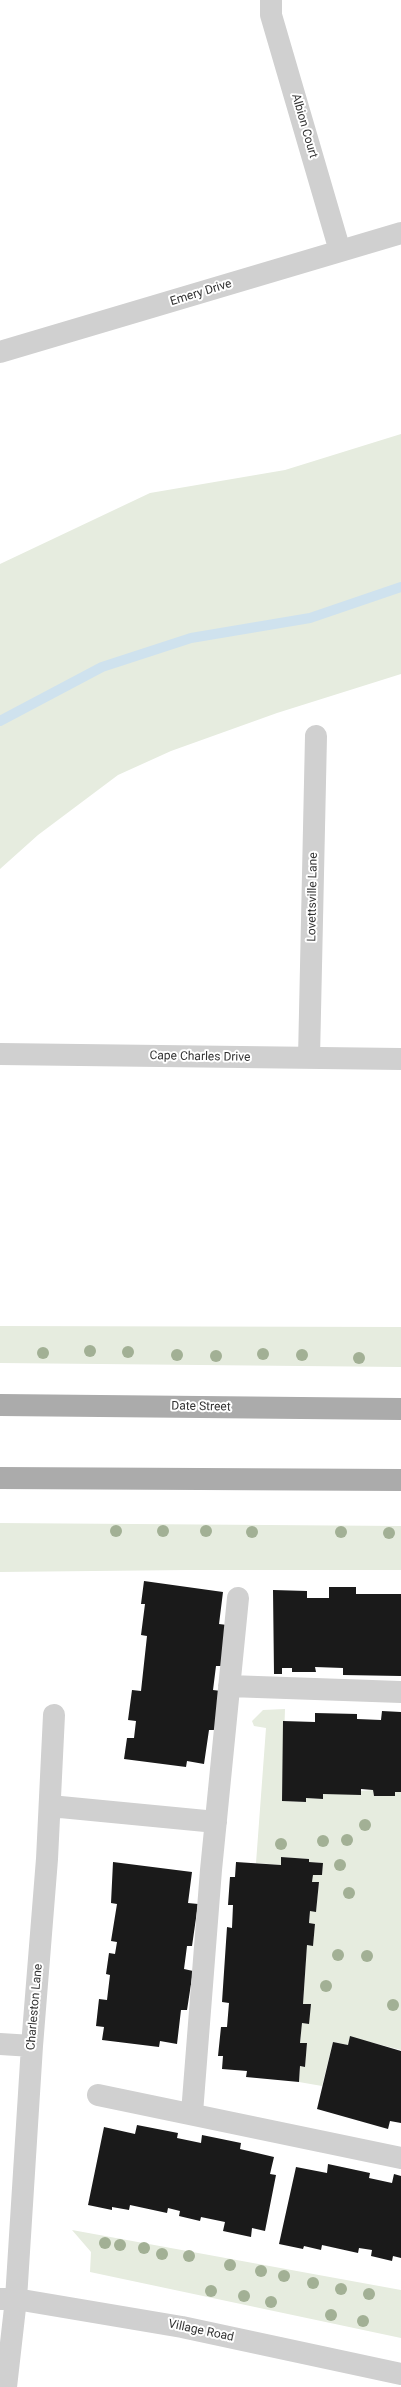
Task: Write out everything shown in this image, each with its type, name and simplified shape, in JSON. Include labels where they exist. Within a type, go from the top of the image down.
[{"type":"main road","name":"Date Street","points":[[0,1405],[401,1409]]},
{"type":"main road","points":[[0,1478],[401,1480]]},
{"type":"street","name":"Albion Court","points":[[271,0],[271,15],[340,251]]},
{"type":"street","name":"Emery Drive","points":[[0,352],[401,233]]},
{"type":"street","name":"Lovettsville Lane","points":[[309,1058],[316,736]]},
{"type":"street","name":"Cape Charles Drive","points":[[0,1054],[401,1059]]},
{"type":"street","points":[[192,2113],[216,1822],[238,1598]]},
{"type":"street","points":[[229,1686],[401,1692]]},
{"type":"street","name":"Charleston Lane","points":[[6,2387],[8,2299],[32,2046],[50,1806],[54,1715]]},
{"type":"street","points":[[50,1806],[216,1822]]},
{"type":"street","points":[[0,2044],[32,2046]]},
{"type":"street","points":[[98,2095],[192,2113],[401,2158]]},
{"type":"street","name":"Village Road","points":[[8,2299],[182,2327],[401,2374]]},
{"type":"shaded area","points":[[401,434],[401,674],[277,713],[171,751],[118,775],[38,835],[0,869],[0,564],[150,493],[285,470]]},
{"type":"shaded area","points":[[0,1326],[401,1327],[401,1367],[0,1363]]},
{"type":"shaded area","points":[[0,1523],[401,1526],[401,1570],[0,1572]]},
{"type":"shaded area","points":[[285,1709],[282,1801],[306,1802],[306,1798],[323,1799],[323,1794],[373,1790],[374,1796],[395,1796],[395,1792],[401,1792],[401,2050],[350,2037],[348,2045],[333,2042],[322,2086],[299,2082],[300,2066],[305,2067],[307,2043],[300,2043],[302,2023],[309,2024],[303,2004],[307,1945],[313,1945],[315,1924],[309,1923],[310,1911],[316,1911],[319,1882],[312,1882],[313,1875],[322,1875],[323,1863],[309,1862],[309,1859],[281,1857],[281,1865],[256,1863],[266,1728],[254,1726],[252,1721],[263,1710]]},
{"type":"shaded area","points":[[72,2230],[401,2290],[401,2338],[90,2272],[91,2252]]},
{"type":"building","points":[[144,1581],[223,1592],[219,1624],[227,1625],[222,1666],[216,1666],[213,1690],[221,1691],[216,1730],[209,1730],[204,1764],[187,1761],[186,1767],[124,1759],[127,1738],[134,1738],[136,1721],[128,1720],[132,1690],[141,1691],[147,1636],[141,1635],[145,1604],[141,1604]]},
{"type":"building","points":[[329,1587],[356,1587],[356,1594],[401,1594],[401,1676],[343,1675],[343,1668],[315,1667],[316,1672],[292,1672],[292,1668],[282,1668],[282,1674],[274,1674],[273,1590],[307,1591],[307,1598],[329,1598]]},
{"type":"building","points":[[382,1711],[401,1712],[401,1792],[395,1792],[395,1796],[374,1796],[373,1790],[361,1789],[361,1795],[323,1794],[323,1799],[306,1798],[306,1802],[282,1801],[283,1721],[315,1722],[315,1713],[357,1714],[357,1719],[381,1720]]},
{"type":"building","points":[[281,1857],[309,1859],[309,1862],[323,1863],[322,1875],[313,1875],[312,1882],[319,1882],[316,1912],[310,1911],[309,1923],[315,1924],[313,1946],[307,1945],[303,2004],[311,2004],[309,2024],[302,2023],[300,2043],[307,2043],[305,2067],[300,2066],[299,2082],[246,2077],[247,2071],[222,2069],[223,2056],[218,2056],[221,2027],[227,2027],[229,2003],[222,2002],[227,1927],[232,1928],[233,1905],[228,1905],[230,1877],[235,1877],[236,1862],[281,1865]]},
{"type":"building","points":[[113,1862],[192,1872],[188,1903],[198,1904],[192,1946],[187,1946],[184,1969],[193,1971],[187,2010],[181,2010],[177,2044],[160,2041],[159,2047],[102,2040],[104,2027],[96,2026],[99,1999],[107,2000],[110,1975],[106,1974],[109,1953],[115,1954],[117,1942],[111,1941],[117,1904],[111,1903]]},
{"type":"building","points":[[350,2036],[401,2051],[401,2123],[390,2121],[388,2129],[317,2109],[333,2042],[348,2045]]},
{"type":"building","points":[[137,2125],[178,2133],[177,2138],[201,2143],[202,2135],[241,2143],[240,2149],[274,2157],[270,2174],[276,2175],[265,2231],[252,2228],[251,2237],[223,2231],[225,2222],[201,2217],[200,2221],[179,2216],[180,2211],[168,2208],[167,2213],[130,2205],[129,2210],[112,2207],[112,2210],[88,2205],[104,2127],[135,2134]]},
{"type":"building","points":[[328,2164],[370,2173],[369,2178],[392,2183],[394,2174],[401,2176],[401,2258],[393,2256],[392,2261],[371,2256],[372,2250],[359,2248],[358,2253],[322,2245],[321,2250],[304,2246],[303,2249],[279,2244],[296,2167],[327,2173]]},
{"type":"waterway","points":[[0,721],[102,667],[191,638],[310,618],[401,587]]}]
